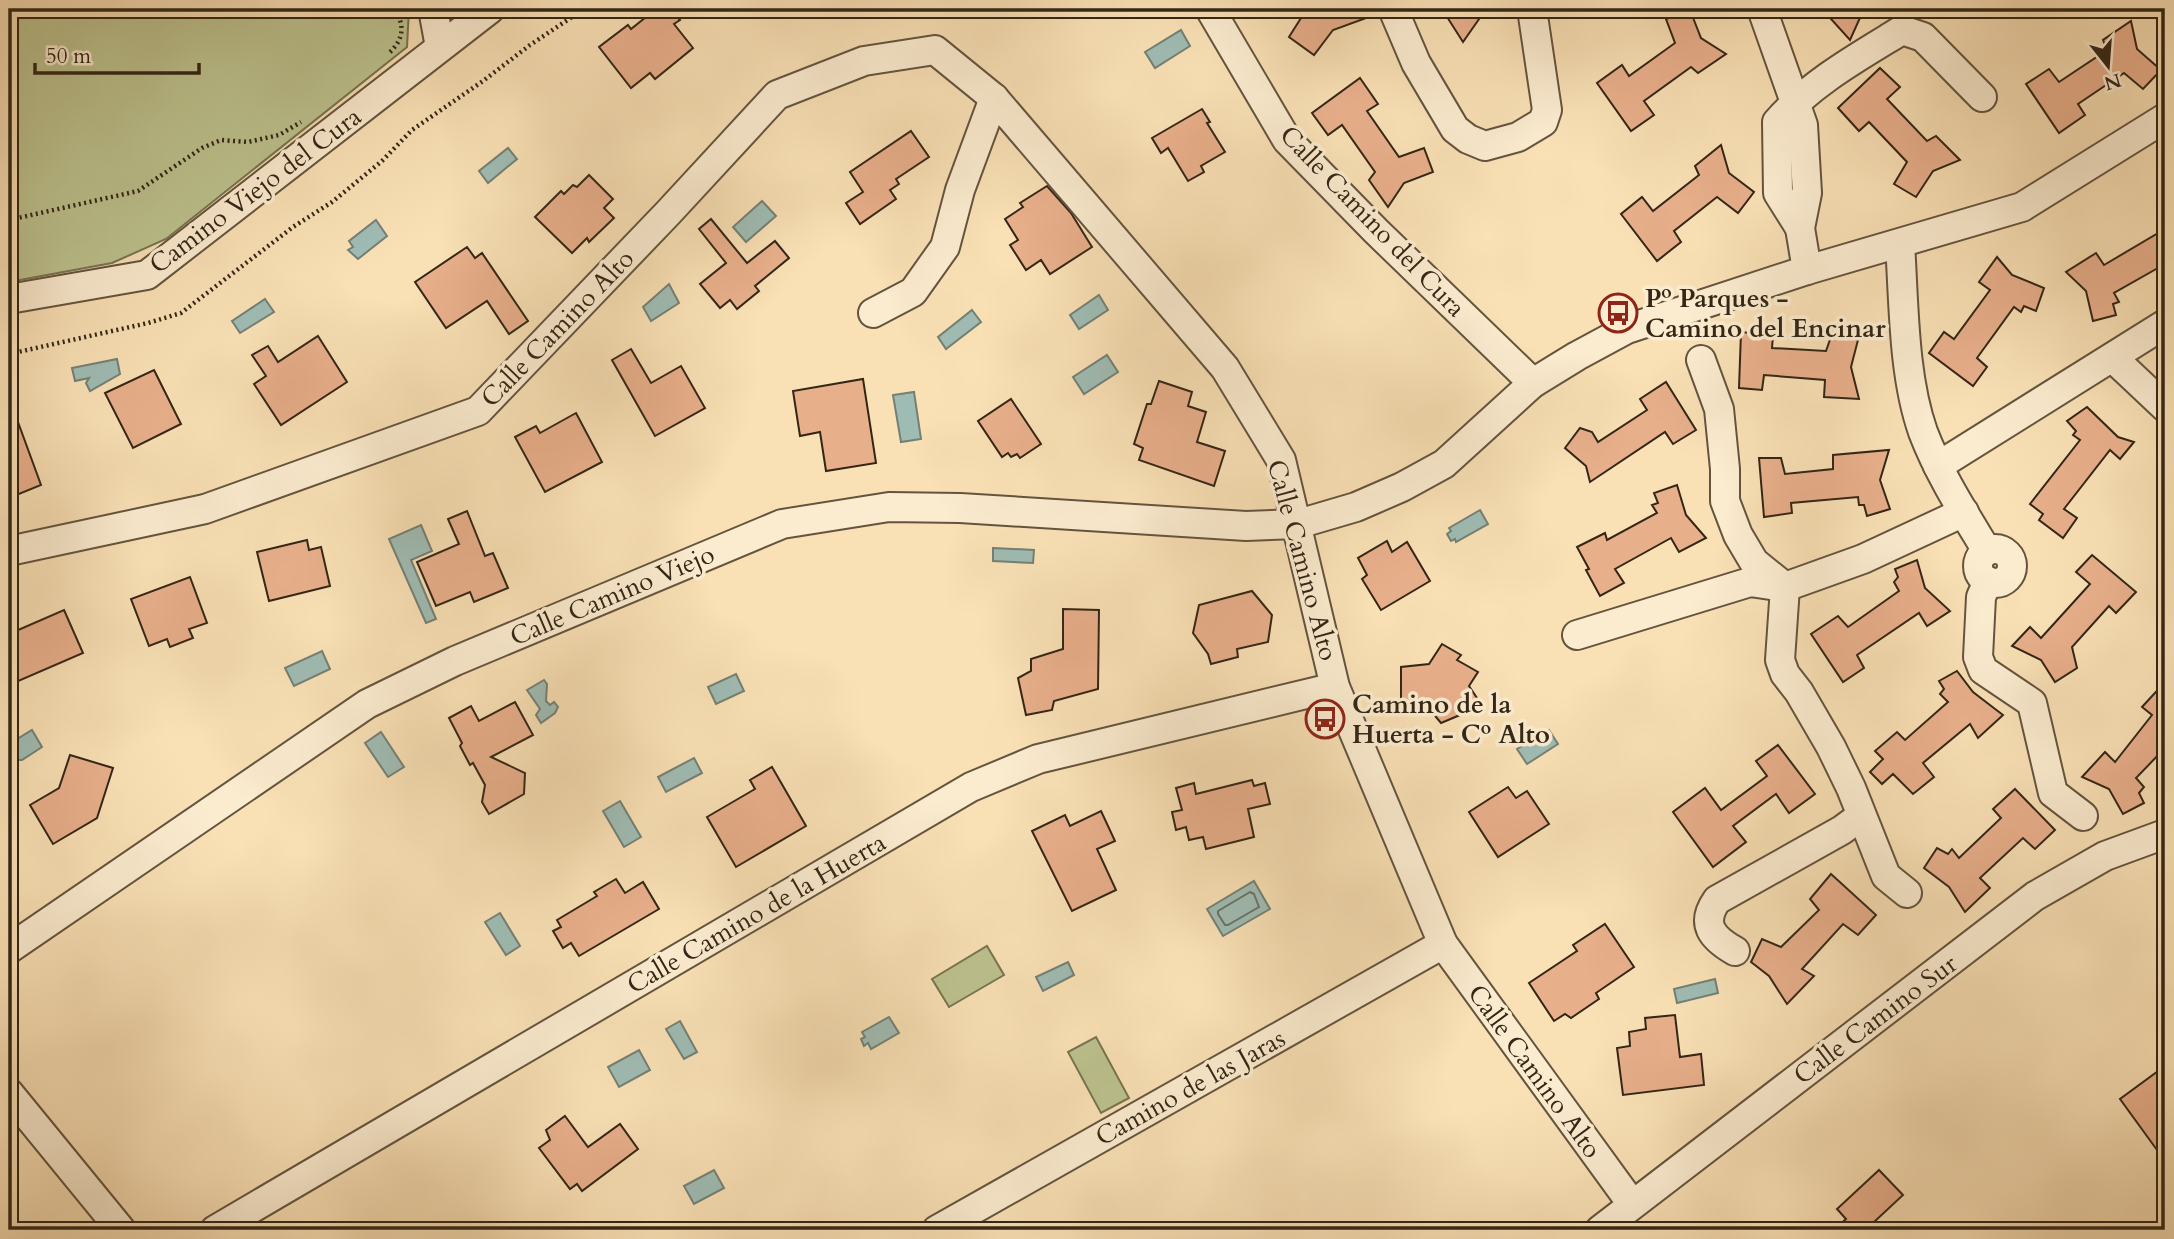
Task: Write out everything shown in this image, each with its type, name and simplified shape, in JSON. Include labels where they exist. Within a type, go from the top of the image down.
[{"type":"street","points":[[433,9],[440,47]]},
{"type":"street","name":"Camino Viejo del Cura","points":[[9,299],[147,275],[490,9]]},
{"type":"street","name":"Calle Camino del Cura","points":[[1210,9],[1287,141],[1533,383]]},
{"type":"street","points":[[1393,9],[1416,63],[1455,129],[1468,139],[1485,146],[1518,137],[1544,122],[1547,110],[1532,9]]},
{"type":"street","points":[[1762,9],[1803,125],[1807,193],[1800,228],[1807,270]]},
{"type":"street","points":[[1796,100],[1902,30],[1923,37],[1982,97]]},
{"type":"street","name":"Calle Camino Alto","points":[[9,551],[205,509],[478,411],[777,95],[864,61],[935,50],[994,98],[1225,368],[1281,460],[1335,687],[1443,944],[1632,1204]]},
{"type":"street","points":[[873,313],[913,292],[945,247],[960,190],[994,98]]},
{"type":"street","name":"Calle Camino Viejo","points":[[9,949],[367,704],[455,661],[782,524],[889,507],[960,508],[1246,526],[1298,524],[1356,507],[1402,487],[1444,464],[1533,383],[1627,329],[1807,270],[2022,207],[2165,118]]},
{"type":"street","points":[[1900,244],[1907,353],[1912,391],[1923,431],[1938,466],[1987,551],[2003,550],[2008,554],[2012,566],[2007,578],[1995,583],[1988,581],[1981,597],[1978,657],[1983,670],[2032,703],[2053,793],[2083,816]]},
{"type":"street","points":[[1938,466],[2165,324]]},
{"type":"street","points":[[2113,358],[2165,407]]},
{"type":"street","points":[[1701,360],[1719,409],[1725,501],[1738,536],[1754,562],[1785,587]]},
{"type":"street","points":[[1577,635],[1750,582],[1785,587],[1863,559],[1964,512]]},
{"type":"street","points":[[1785,587],[1780,660],[1785,674],[1799,692],[1831,747],[1851,788],[1886,876],[1907,893]]},
{"type":"street","name":"Calle Camino de la Huerta","points":[[215,1230],[971,787],[1038,759],[1335,687]]},
{"type":"street","points":[[1735,951],[1716,940],[1710,927],[1710,910],[1717,900],[1842,830],[1861,816]]},
{"type":"street","name":"Calle Camino Sur","points":[[1600,1230],[2035,896],[2105,856],[2165,834]]},
{"type":"street","name":"Camino de las Jaras","points":[[937,1230],[1443,944]]},
{"type":"street","points":[[9,1094],[121,1230]]},
{"type":"path","points":[[383,58],[394,49],[402,33],[402,19],[394,9]]},
{"type":"path","points":[[9,354],[181,313],[293,227],[332,202],[382,161],[412,130],[584,9]]},
{"type":"path","points":[[9,220],[138,191],[202,148],[221,140],[248,142],[279,135],[309,118]]},
{"type":"green space","points":[[9,9],[409,9],[407,47],[166,239],[112,263],[9,282]]},
{"type":"green space","points":[[987,946],[1004,975],[949,1007],[932,979]]},
{"type":"green space","points":[[1096,1037],[1129,1098],[1101,1113],[1068,1052]]},
{"type":"water","points":[[1181,30],[1190,46],[1155,68],[1145,52]]},
{"type":"water","points":[[508,148],[517,159],[488,183],[479,171]]},
{"type":"water","points":[[762,201],[776,216],[746,242],[733,227]]},
{"type":"water","points":[[376,220],[387,236],[358,259],[348,250],[353,247],[349,241]]},
{"type":"water","points":[[669,284],[679,303],[651,321],[643,307]]},
{"type":"water","points":[[1099,295],[1108,310],[1079,329],[1070,315]]},
{"type":"water","points":[[265,299],[274,312],[240,333],[232,321]]},
{"type":"water","points":[[972,310],[981,322],[946,349],[938,337]]},
{"type":"water","points":[[1107,355],[1118,372],[1084,394],[1073,377]]},
{"type":"water","points":[[117,359],[120,374],[90,391],[86,383],[89,378],[75,381],[72,368]]},
{"type":"water","points":[[914,392],[921,439],[901,442],[893,395]]},
{"type":"water","points":[[1480,510],[1488,524],[1456,542],[1455,539],[1451,541],[1447,534],[1451,531],[1449,528]]},
{"type":"water","points":[[421,525],[432,551],[411,560],[436,619],[426,623],[389,539]]},
{"type":"water","points":[[993,548],[1034,550],[1033,563],[993,561]]},
{"type":"water","points":[[322,651],[330,669],[294,686],[285,668]]},
{"type":"water","points":[[736,674],[744,691],[716,704],[708,687]]},
{"type":"water","points":[[544,680],[547,684],[546,701],[550,705],[554,702],[558,707],[555,713],[541,723],[536,715],[540,709],[527,690]]},
{"type":"water","points":[[32,730],[42,747],[22,760],[9,760],[9,744]]},
{"type":"water","points":[[1549,730],[1558,744],[1527,764],[1517,749]]},
{"type":"water","points":[[381,732],[404,767],[388,777],[365,743]]},
{"type":"water","points":[[694,758],[702,773],[666,792],[658,777]]},
{"type":"water","points":[[620,801],[641,837],[624,847],[603,811]]},
{"type":"water","points":[[1254,881],[1270,909],[1223,936],[1207,909]]},
{"type":"water","points":[[500,913],[520,946],[506,955],[485,922]]},
{"type":"water","points":[[1068,962],[1074,975],[1043,991],[1036,977]]},
{"type":"water","points":[[1715,979],[1718,993],[1677,1003],[1674,989]]},
{"type":"water","points":[[889,1017],[899,1033],[871,1049],[868,1043],[864,1046],[861,1039],[865,1037],[862,1032]]},
{"type":"water","points":[[680,1021],[697,1052],[684,1059],[666,1029]]},
{"type":"water","points":[[639,1050],[650,1070],[619,1087],[608,1067]]},
{"type":"water","points":[[714,1170],[724,1188],[694,1204],[684,1186]]},
{"type":"building","points":[[656,9],[671,9],[680,20],[674,24],[693,48],[655,79],[650,73],[631,88],[599,47],[628,25],[631,29]]},
{"type":"building","points":[[1295,9],[1377,9],[1377,14],[1333,30],[1314,55],[1289,37],[1301,18]]},
{"type":"building","points":[[1442,9],[1486,9],[1463,42]]},
{"type":"building","points":[[1822,9],[1864,9],[1850,40]]},
{"type":"building","points":[[1690,10],[1701,38],[1726,54],[1698,73],[1691,67],[1644,101],[1654,115],[1631,131],[1597,83],[1622,65],[1629,76],[1675,43],[1666,19]]},
{"type":"building","points":[[2131,21],[2137,49],[2161,70],[2143,89],[2124,73],[2078,104],[2085,115],[2059,133],[2026,84],[2049,69],[2059,82],[2107,50],[2103,40]]},
{"type":"building","points":[[1880,68],[1900,87],[1887,99],[1927,141],[1936,136],[1960,160],[1933,171],[1916,197],[1894,184],[1907,162],[1869,122],[1859,131],[1838,108]]},
{"type":"building","points":[[1360,78],[1378,104],[1367,111],[1399,157],[1424,148],[1433,172],[1404,183],[1388,207],[1369,180],[1375,172],[1342,125],[1328,135],[1312,113]]},
{"type":"building","points":[[1202,109],[1210,122],[1207,123],[1225,152],[1201,166],[1204,172],[1188,181],[1168,148],[1161,153],[1152,138]]},
{"type":"building","points":[[911,131],[929,157],[896,179],[899,184],[890,190],[896,199],[860,224],[846,203],[863,192],[850,172]]},
{"type":"building","points":[[1721,145],[1729,173],[1754,192],[1738,213],[1717,197],[1674,231],[1681,242],[1657,261],[1621,214],[1642,197],[1653,211],[1699,175],[1695,166]]},
{"type":"building","points":[[589,175],[613,199],[604,208],[614,218],[589,242],[587,238],[572,253],[535,217],[561,191],[564,194],[573,185],[577,187]]},
{"type":"building","points":[[1047,186],[1071,213],[1092,247],[1050,274],[1041,260],[1026,270],[1010,245],[1018,240],[1005,219],[1023,207],[1020,203]]},
{"type":"building","points":[[711,219],[747,263],[775,241],[789,258],[755,286],[759,291],[737,309],[730,300],[720,308],[700,284],[726,263],[699,229]]},
{"type":"building","points":[[2165,229],[2165,264],[2114,293],[2119,302],[2113,304],[2116,315],[2093,321],[2086,291],[2066,272],[2096,253],[2104,265]]},
{"type":"building","points":[[467,247],[475,258],[482,253],[528,321],[509,334],[487,301],[446,328],[415,282]]},
{"type":"building","points":[[1997,257],[2012,275],[2044,288],[2036,311],[2024,306],[2021,312],[2014,307],[1977,358],[1987,367],[1973,386],[1929,353],[1944,332],[1954,339],[1990,290],[1979,282]]},
{"type":"building","points":[[1833,331],[1858,340],[1851,367],[1859,399],[1824,397],[1825,380],[1764,375],[1762,390],[1739,388],[1741,332],[1773,335],[1772,348],[1826,351]]},
{"type":"building","points":[[318,336],[347,382],[281,425],[254,384],[266,376],[252,355],[268,346],[278,362]]},
{"type":"building","points":[[631,349],[651,383],[681,366],[705,408],[655,436],[612,360]]},
{"type":"building","points":[[154,370],[181,424],[133,448],[105,393]]},
{"type":"building","points":[[863,379],[876,463],[826,471],[820,432],[800,436],[793,391]]},
{"type":"building","points":[[1159,381],[1192,392],[1188,406],[1206,412],[1197,442],[1225,451],[1214,486],[1139,460],[1143,448],[1134,444],[1147,404],[1151,404]]},
{"type":"building","points":[[1666,382],[1696,430],[1673,444],[1665,432],[1590,482],[1586,466],[1565,448],[1580,428],[1592,432],[1598,442],[1647,410],[1640,399]]},
{"type":"building","points":[[1011,399],[1041,444],[1020,458],[1017,454],[1011,457],[1008,453],[1002,457],[978,421]]},
{"type":"building","points":[[9,403],[41,485],[9,498]]},
{"type":"building","points":[[2087,407],[2118,437],[2134,442],[2120,459],[2110,450],[2064,509],[2077,518],[2063,538],[2039,520],[2043,514],[2030,504],[2080,440],[2073,435],[2076,431],[2067,421]]},
{"type":"building","points":[[576,413],[602,462],[545,492],[515,437],[536,426],[540,433]]},
{"type":"building","points":[[1889,450],[1880,480],[1890,509],[1867,516],[1864,505],[1859,505],[1858,497],[1791,503],[1792,513],[1764,517],[1759,458],[1781,458],[1785,474],[1833,469],[1833,455]]},
{"type":"building","points":[[1677,485],[1686,515],[1706,538],[1679,552],[1671,538],[1615,569],[1624,583],[1600,596],[1577,547],[1605,533],[1607,540],[1657,513],[1652,505],[1658,503],[1654,493]]},
{"type":"building","points":[[467,511],[485,556],[493,553],[508,588],[474,602],[470,592],[436,606],[417,562],[459,544],[448,519]]},
{"type":"building","points":[[307,540],[309,550],[321,547],[330,586],[269,601],[257,552]]},
{"type":"building","points":[[1387,541],[1392,552],[1407,542],[1430,581],[1381,610],[1362,579],[1367,575],[1358,558]]},
{"type":"building","points":[[2092,555],[2136,592],[2116,613],[2109,606],[2072,647],[2077,668],[2055,682],[2041,660],[2012,646],[2030,627],[2041,638],[2090,584],[2076,572]]},
{"type":"building","points":[[1917,560],[1925,588],[1950,611],[1927,626],[1919,613],[1857,655],[1864,668],[1843,682],[1811,634],[1838,616],[1848,627],[1899,591],[1894,582],[1898,577],[1895,569]]},
{"type":"building","points":[[190,577],[207,623],[189,629],[193,638],[170,647],[167,639],[149,646],[131,599]]},
{"type":"building","points":[[1252,591],[1272,615],[1268,642],[1237,649],[1238,657],[1211,664],[1208,654],[1193,633],[1199,605]]},
{"type":"building","points":[[1063,609],[1099,610],[1098,689],[1054,701],[1052,710],[1026,715],[1018,678],[1031,671],[1031,659],[1063,649]]},
{"type":"building","points":[[64,610],[83,653],[9,685],[9,634]]},
{"type":"building","points":[[1442,644],[1461,655],[1457,660],[1478,672],[1469,686],[1479,701],[1460,715],[1441,723],[1431,711],[1401,712],[1401,667],[1429,664]]},
{"type":"building","points":[[1957,671],[1973,692],[2003,715],[1978,738],[1970,724],[1923,763],[1934,777],[1913,794],[1893,774],[1882,784],[1870,772],[1883,759],[1875,751],[1897,732],[1905,740],[1948,702],[1940,694],[1944,689],[1939,681]]},
{"type":"building","points":[[2165,682],[2165,748],[2136,778],[2144,787],[2139,793],[2144,803],[2123,814],[2109,789],[2082,777],[2105,752],[2115,762],[2152,715],[2142,707]]},
{"type":"building","points":[[515,702],[533,735],[491,757],[525,773],[524,794],[489,814],[482,802],[485,785],[473,763],[470,765],[449,718],[471,706],[479,721]]},
{"type":"building","points":[[1778,745],[1815,794],[1789,813],[1776,794],[1733,826],[1746,842],[1713,867],[1673,812],[1705,788],[1721,810],[1767,776],[1756,761]]},
{"type":"building","points":[[70,755],[113,768],[97,818],[53,844],[30,805],[59,788]]},
{"type":"building","points":[[772,767],[806,826],[736,867],[707,817],[755,789],[750,780]]},
{"type":"building","points":[[1252,780],[1254,786],[1265,783],[1270,804],[1248,809],[1254,837],[1206,849],[1203,837],[1189,840],[1186,827],[1176,830],[1172,812],[1182,810],[1176,788],[1194,783],[1196,794]]},
{"type":"building","points":[[1508,787],[1516,798],[1527,791],[1549,824],[1498,857],[1469,812]]},
{"type":"building","points":[[2015,789],[2055,830],[2035,849],[2023,838],[1980,878],[1990,888],[1965,912],[1949,887],[1924,868],[1937,848],[1948,854],[1952,849],[1959,858],[2001,818],[1993,809]]},
{"type":"building","points":[[1101,811],[1115,841],[1097,849],[1116,890],[1072,911],[1032,831],[1065,815],[1070,826]]},
{"type":"building","points":[[1831,874],[1876,915],[1858,935],[1843,924],[1802,969],[1814,976],[1787,1004],[1769,976],[1751,962],[1762,939],[1781,947],[1819,910],[1810,899]]},
{"type":"building","points":[[616,879],[625,893],[643,882],[659,909],[579,956],[571,943],[563,948],[553,931],[561,927],[557,920],[597,896],[594,892]]},
{"type":"building","points":[[1605,924],[1634,967],[1596,993],[1599,999],[1571,1018],[1565,1014],[1554,1021],[1529,983],[1577,951],[1573,945]]},
{"type":"building","points":[[1675,1015],[1680,1057],[1701,1054],[1704,1085],[1623,1095],[1617,1048],[1630,1046],[1629,1032],[1646,1029],[1645,1018]]},
{"type":"building","points":[[2165,1066],[2165,1161],[2120,1099]]},
{"type":"building","points":[[565,1116],[588,1147],[620,1124],[638,1149],[582,1191],[577,1184],[570,1189],[539,1148],[550,1140],[546,1130]]},
{"type":"building","points":[[1879,1170],[1903,1195],[1874,1222],[1882,1230],[1834,1230],[1846,1219],[1837,1209]]},
{"type":"place","name":"Pº Parques - Camino del Encinar","points":[[1618,313]]},
{"type":"place","name":"Camino de la Huerta - Cº Alto","points":[[1325,719]]}]
